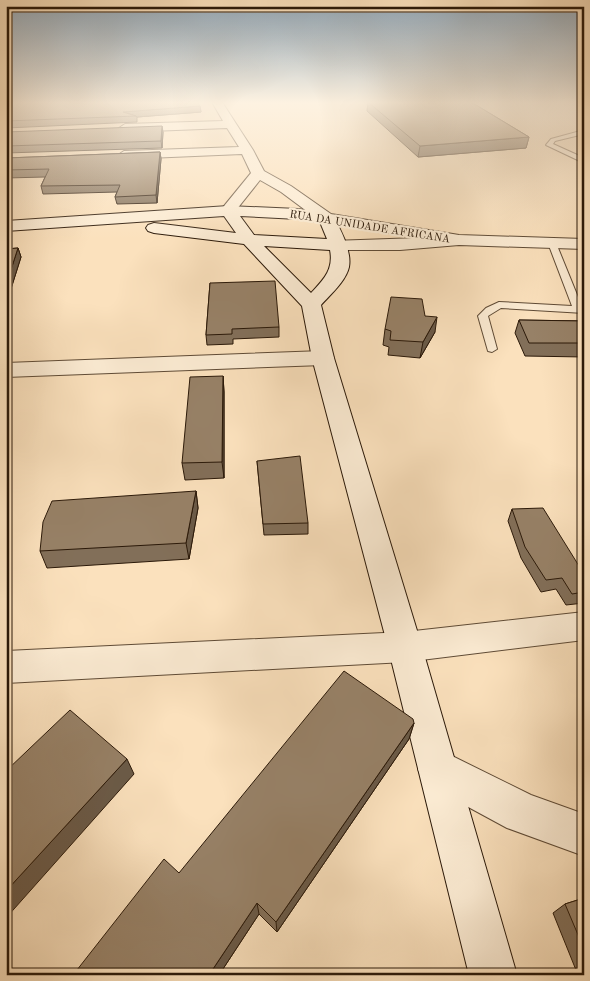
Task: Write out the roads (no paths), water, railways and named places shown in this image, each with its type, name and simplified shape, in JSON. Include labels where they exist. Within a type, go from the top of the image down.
[{"type":"street","points":[[112,155],[247,150],[258,172],[286,189],[326,218],[337,245],[340,268],[311,305]]},
{"type":"street","points":[[258,172],[228,211],[250,240],[311,305],[323,358],[405,647],[494,975]]},
{"type":"street","name":"RUA DA UNIDADE AFRICANA","points":[[6,226],[228,211],[298,214],[459,240]]},
{"type":"street","name":"RUA DA UNIDADE AFRICANA","points":[[6,236],[149,227],[250,240],[337,245],[400,245],[459,240]]},
{"type":"street","points":[[459,240],[584,244]]},
{"type":"street","points":[[6,370],[323,358]]},
{"type":"street","points":[[6,667],[405,647],[584,626]]},
{"type":"street","points":[[438,769],[522,813],[584,835]]},
{"type":"lane","points":[[555,148],[584,161]]},
{"type":"lane","points":[[492,349],[483,316],[488,310],[499,305],[581,310],[552,242]]}]
